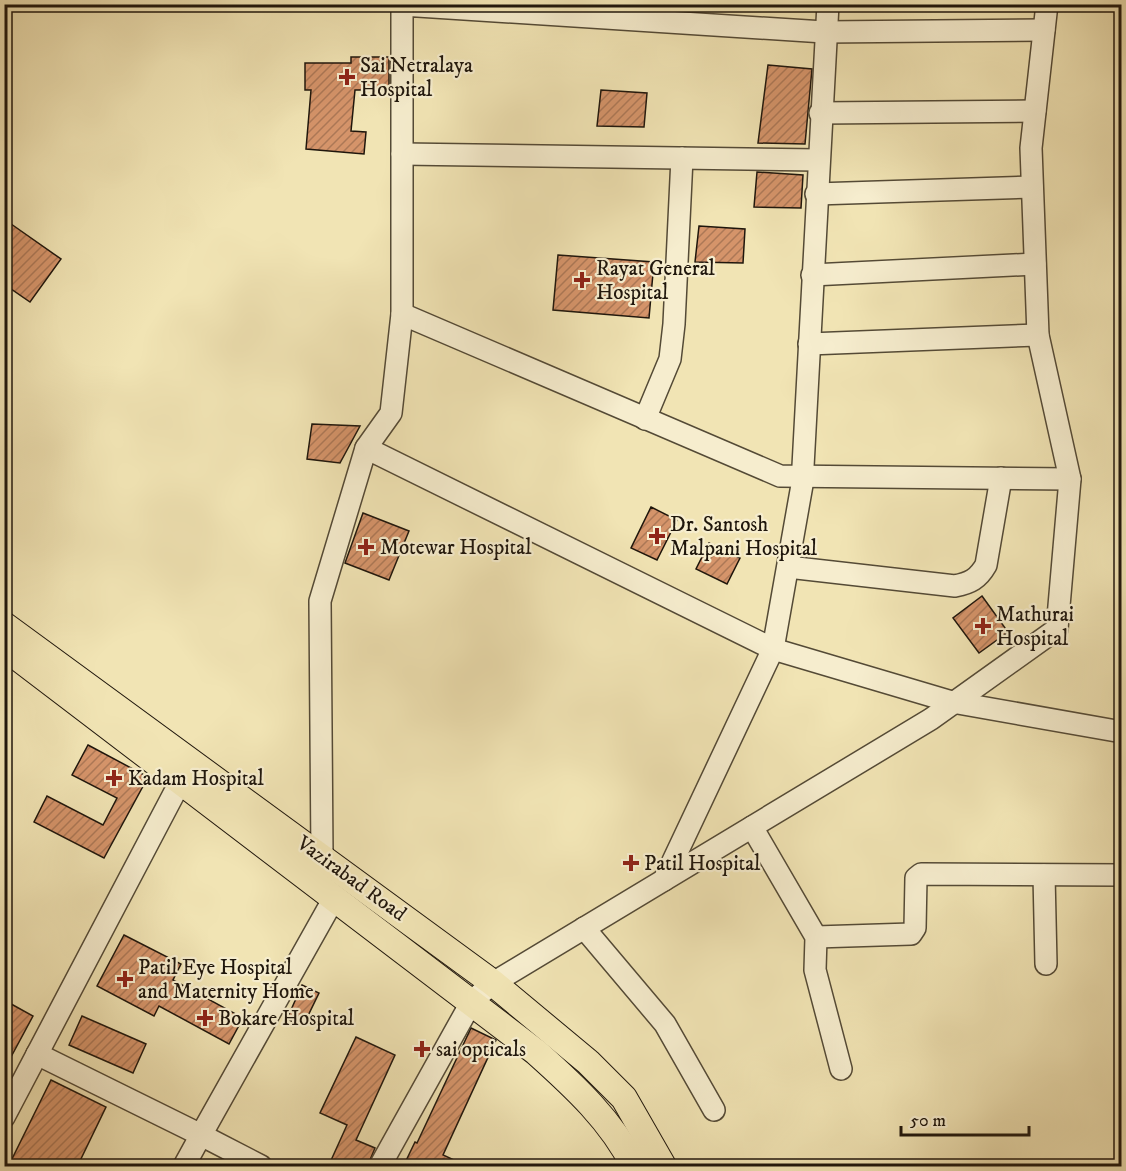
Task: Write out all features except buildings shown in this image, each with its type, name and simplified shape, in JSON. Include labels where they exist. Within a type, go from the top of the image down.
[{"type":"main road","name":"Vazirabad Road","points":[[4,625],[186,771],[333,900],[472,1001],[562,1076],[614,1133],[634,1165]]},
{"type":"main road","name":"Vazirabad Road","points":[[4,647],[186,771],[322,856],[493,983],[588,1062],[624,1098],[659,1160]]},
{"type":"main road","points":[[397,948],[414,924]]},
{"type":"street","points":[[664,880],[773,649],[802,476],[824,33],[828,4]]},
{"type":"street","points":[[380,1167],[472,1001],[493,983],[931,719],[1057,629],[1070,479],[1038,334],[1031,148],[1047,4]]},
{"type":"street","points":[[322,856],[320,601],[366,448],[391,413],[402,314],[402,5],[824,33],[1044,30]]},
{"type":"street","points":[[820,113],[1035,111]]},
{"type":"street","points":[[402,154],[818,160]]},
{"type":"street","points":[[645,419],[670,359],[674,324],[682,158]]},
{"type":"street","points":[[816,195],[1032,187]]},
{"type":"street","points":[[812,275],[1035,264]]},
{"type":"street","points":[[402,314],[780,477],[1070,479]]},
{"type":"street","points":[[809,344],[1038,334]]},
{"type":"street","points":[[366,448],[773,649],[952,702],[1122,732]]},
{"type":"street","points":[[788,567],[955,586],[969,583],[980,576],[986,565],[1001,478]]},
{"type":"street","points":[[4,1117],[186,771]]},
{"type":"street","points":[[752,826],[816,937],[815,970],[841,1069]]},
{"type":"street","points":[[816,937],[911,934],[915,928],[916,878],[921,874],[1122,875]]},
{"type":"street","points":[[1044,875],[1046,964]]},
{"type":"street","points":[[184,1167],[333,900]]},
{"type":"street","points":[[584,928],[665,1024],[714,1110]]},
{"type":"street","points":[[37,1054],[261,1167]]},
{"type":"place","name":"Sai Netralaya Hospital","points":[[347,77]]},
{"type":"place","name":"Rayat General Hospital","points":[[582,280]]},
{"type":"place","name":"Dr. Santosh Malpani Hospital","points":[[657,536]]},
{"type":"place","name":"Motewar Hospital","points":[[366,547]]},
{"type":"place","name":"Mathurai Hospital","points":[[983,626]]},
{"type":"place","name":"Kadam Hospital","points":[[114,778]]},
{"type":"place","name":"Patil Hospital","points":[[631,863]]},
{"type":"place","name":"Patil Eye Hospital and Maternity Home","points":[[125,979]]},
{"type":"place","name":"Bokare Hospital","points":[[205,1018]]},
{"type":"place","name":"sai opticals","points":[[422,1049]]}]
